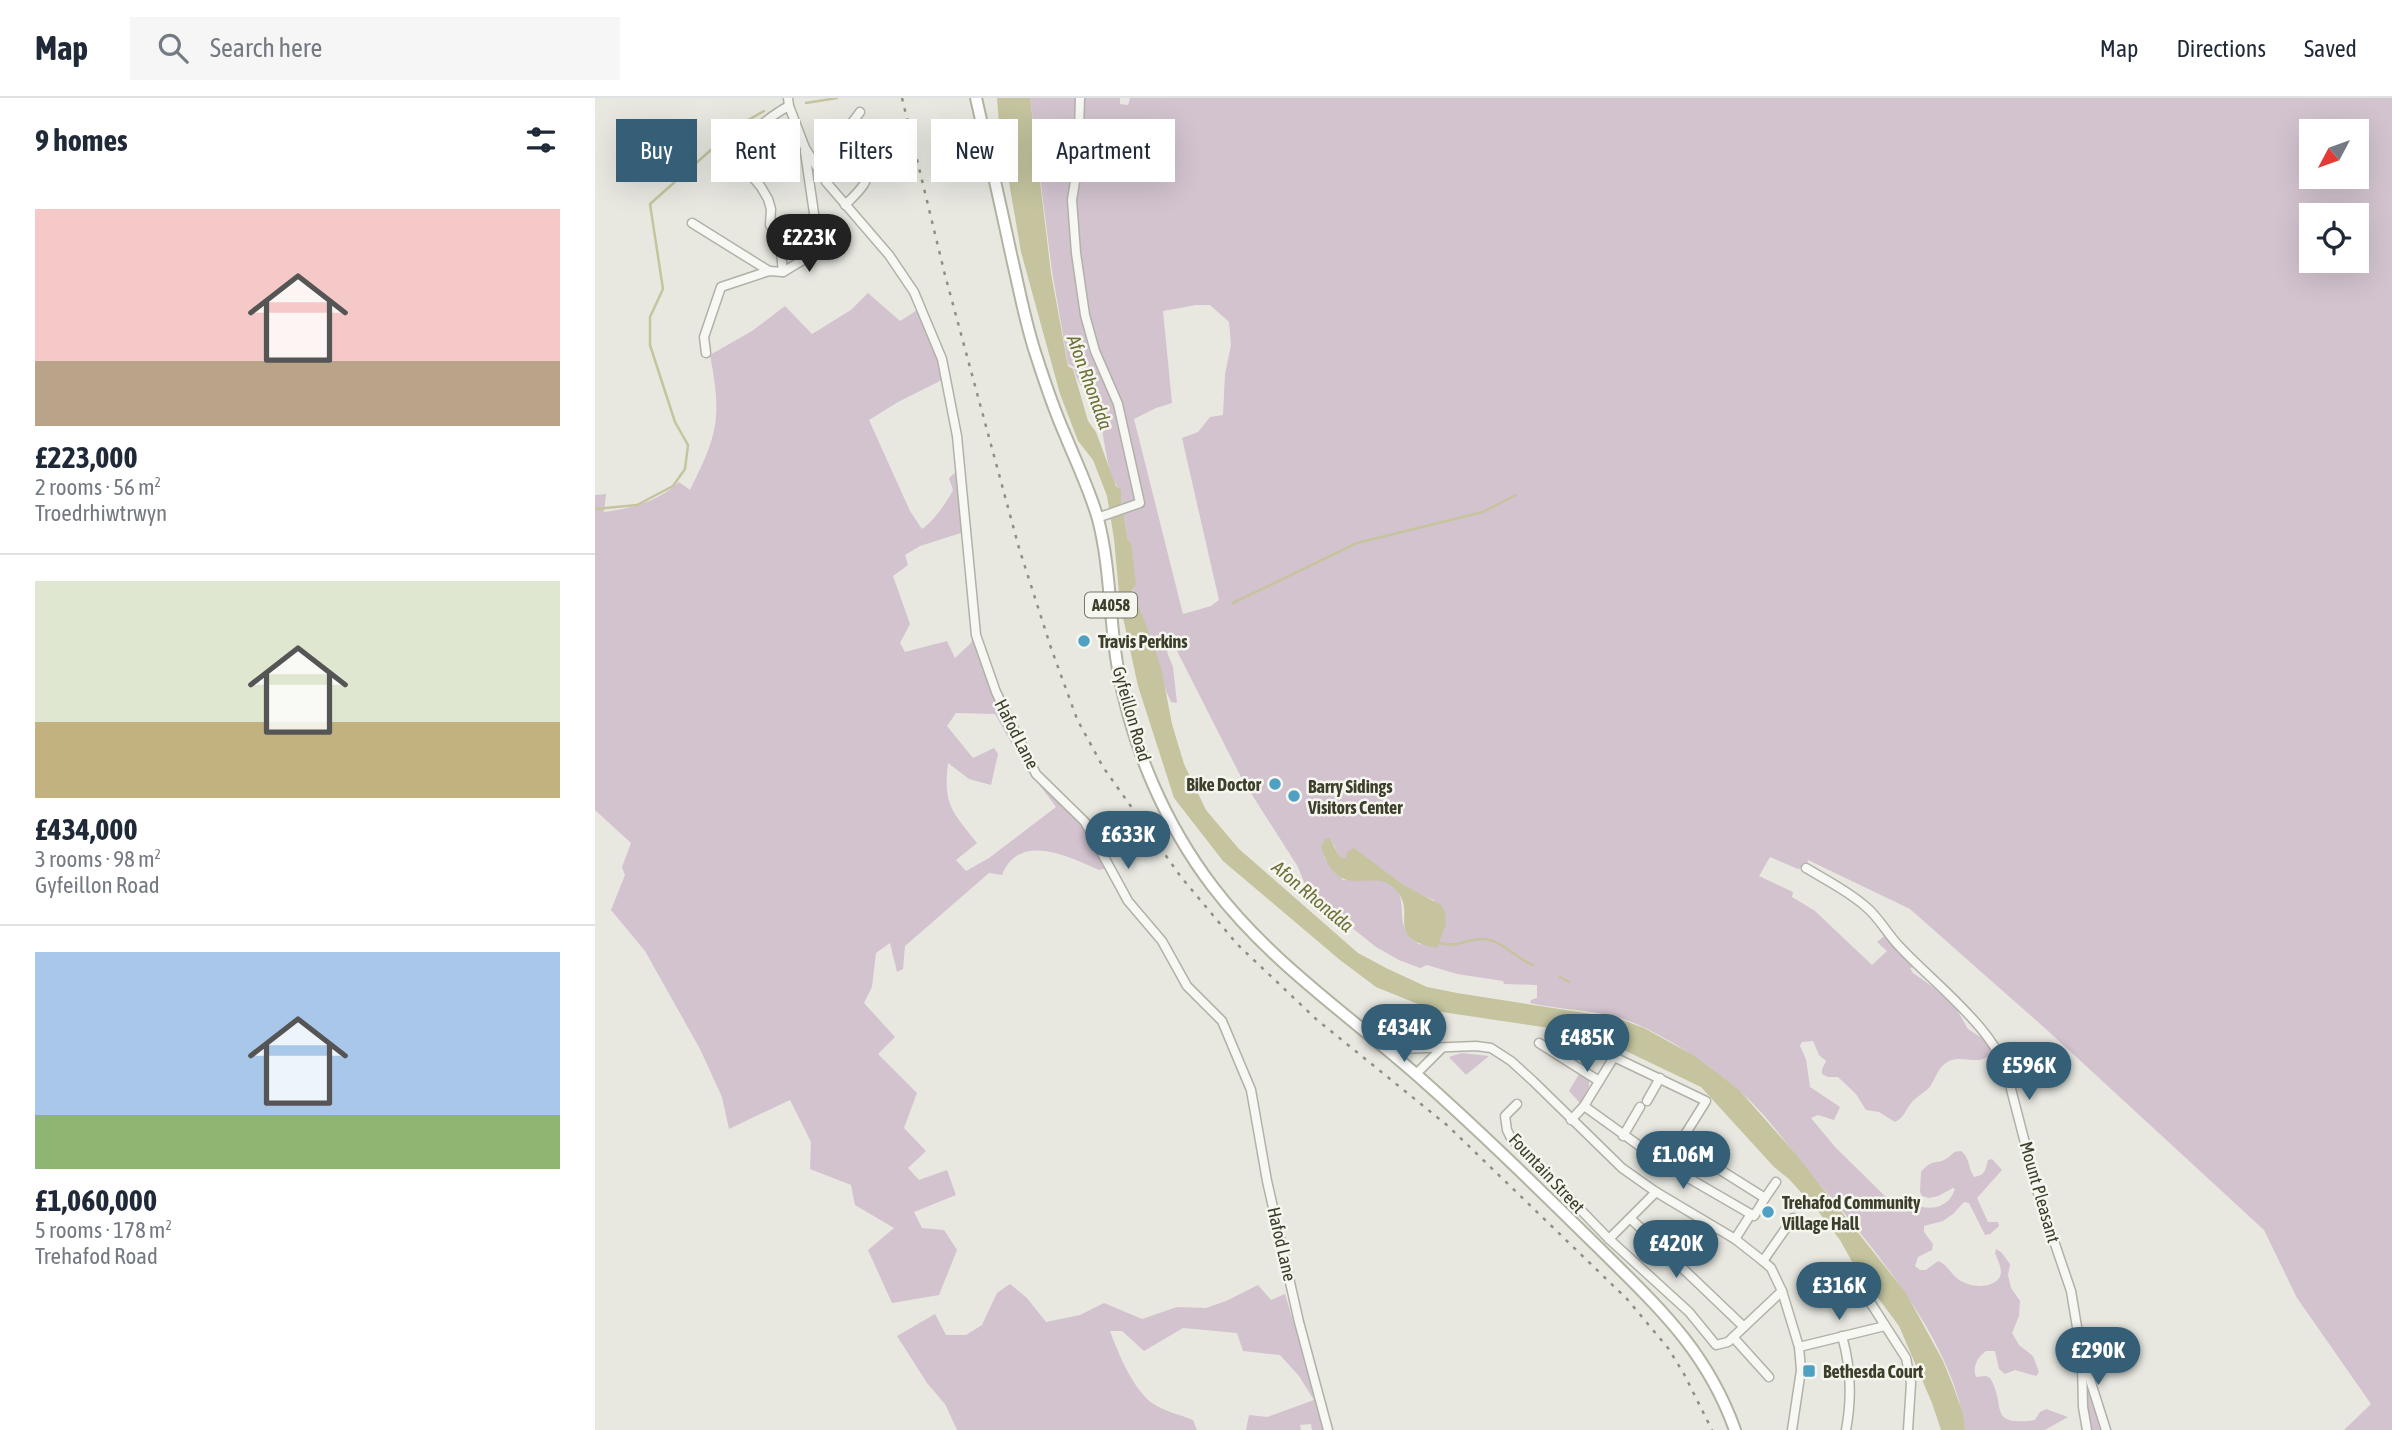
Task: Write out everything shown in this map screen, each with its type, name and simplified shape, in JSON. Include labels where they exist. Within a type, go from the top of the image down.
[{"type":"main road","name":"Gyfeillon Road","points":[[976,98],[1034,349],[1047,390],[1102,516],[1118,667],[1124,699],[1147,768],[1166,811],[1196,862],[1235,914],[1291,970],[1416,1074]]},
{"type":"main road","name":"A4058","points":[[1416,1074],[1528,1179],[1672,1322],[1707,1369],[1735,1430]]},
{"type":"street","points":[[1080,98],[1078,163],[1072,200],[1085,315],[1095,351],[1118,404],[1140,503],[1102,516]]},
{"type":"street","points":[[783,272],[780,242],[769,225],[771,209],[768,199],[734,155],[734,151],[744,139],[788,102]]},
{"type":"street","name":"Hafod Lane","points":[[788,102],[805,148],[827,183],[889,255],[914,292],[942,359],[957,436],[976,635],[996,692],[1036,774],[1085,822],[1128,901],[1162,941],[1187,986],[1221,1021],[1251,1090],[1270,1194],[1299,1322],[1328,1430]]},
{"type":"street","points":[[845,205],[865,183],[866,171],[849,148],[846,139],[848,128],[860,112]]},
{"type":"street","points":[[706,353],[704,337],[721,287],[769,271],[783,272],[808,257],[813,250],[815,220],[805,148]]},
{"type":"street","points":[[692,223],[769,271]]},
{"type":"street","name":"Mount Pleasant","points":[[1806,868],[1867,907],[1901,948],[1947,991],[2001,1056],[2009,1071],[2011,1089],[2039,1197],[2071,1291],[2081,1351],[2106,1430]]},
{"type":"street","points":[[1373,1040],[1402,1049],[1476,1046],[1491,1048],[1519,1068],[1622,1168],[1656,1192],[1735,1239],[1771,1268],[1782,1291],[1799,1347],[1801,1370],[1792,1430]]},
{"type":"street","points":[[1539,1044],[1599,1081]]},
{"type":"street","points":[[1416,1074],[1441,1049]]},
{"type":"street","points":[[1571,1119],[1584,1106],[1614,1057],[1660,1078],[1706,1101],[1666,1165]]},
{"type":"street","points":[[1647,1101],[1660,1078]]},
{"type":"street","name":"Fountain Street","points":[[1517,1104],[1505,1116],[1511,1138],[1609,1239]]},
{"type":"street","points":[[1584,1106],[1666,1165],[1752,1215]]},
{"type":"street","points":[[1623,1136],[1640,1107]]},
{"type":"street","points":[[1679,1144],[1765,1198]]},
{"type":"street","points":[[1735,1239],[1776,1182]]},
{"type":"street","points":[[1656,1192],[1609,1239],[1689,1312],[1716,1345],[1728,1342],[1782,1291]]},
{"type":"street","points":[[1763,1261],[1793,1218]]},
{"type":"street","points":[[1631,1219],[1744,1326]]},
{"type":"street","points":[[1863,1291],[1906,1359],[1911,1383],[1908,1430]]},
{"type":"street","points":[[1799,1347],[1885,1326]]},
{"type":"street","points":[[1842,1336],[1848,1357],[1850,1387],[1846,1430]]},
{"type":"street","points":[[1733,1337],[1769,1377]]},
{"type":"street","points":[[2081,1351],[2083,1407],[2087,1430]]},
{"type":"shaded area","points":[[997,98],[1030,98],[1032,182],[1040,182],[1051,273],[1068,366],[1073,369],[1088,421],[1096,432],[1116,486],[1121,490],[1136,584],[1132,590],[1162,672],[1172,724],[1184,764],[1206,810],[1239,849],[1358,953],[1388,969],[1427,987],[1617,1018],[1644,1028],[1693,1055],[1740,1091],[1794,1152],[1906,1293],[1943,1361],[1963,1414],[1965,1430],[1941,1430],[1899,1326],[1855,1267],[1840,1240],[1789,1179],[1774,1167],[1701,1087],[1603,1040],[1577,1032],[1435,1011],[1376,987],[1223,861],[1174,798],[1138,686],[1120,604],[1107,496],[1093,460],[1078,441],[1060,394],[1021,252],[1009,182],[1018,182],[1018,119],[999,119]]},
{"type":"shaded area","points":[[1030,98],[1120,98],[1120,104],[1128,105],[1130,98],[2392,98],[2392,1430],[2344,1430],[2371,1404],[2297,1298],[2264,1230],[2047,1030],[1910,909],[1808,860],[1806,868],[1798,869],[1770,857],[1759,876],[1793,892],[1792,897],[1815,911],[1872,965],[1887,951],[1877,942],[1887,934],[1918,966],[1910,968],[1913,973],[1956,1008],[1968,1029],[1988,1042],[1994,1050],[1984,1059],[1949,1061],[1939,1070],[1929,1088],[1914,1100],[1903,1116],[1895,1122],[1879,1112],[1866,1110],[1856,1094],[1838,1077],[1822,1074],[1826,1061],[1819,1055],[1813,1041],[1802,1042],[1800,1046],[1806,1059],[1810,1087],[1840,1107],[1834,1120],[1818,1115],[1811,1118],[1835,1147],[1891,1202],[1902,1197],[1916,1205],[1931,1208],[1946,1203],[1955,1189],[1929,1198],[1922,1196],[1921,1172],[1931,1163],[1942,1161],[1956,1152],[1961,1151],[1964,1154],[1974,1177],[1983,1173],[1988,1160],[1992,1159],[2002,1170],[1977,1198],[1988,1222],[1998,1222],[1999,1226],[1985,1235],[1969,1203],[1964,1202],[1943,1221],[1924,1226],[1924,1232],[1933,1244],[1932,1250],[1918,1257],[1915,1266],[1926,1270],[1938,1261],[1962,1281],[1976,1286],[1986,1285],[1995,1282],[2000,1276],[2001,1269],[1995,1253],[1996,1249],[2001,1252],[2010,1264],[2008,1275],[2011,1288],[2020,1301],[2019,1316],[2012,1333],[2019,1345],[2033,1356],[2039,1372],[2036,1376],[2015,1370],[2005,1374],[1999,1369],[1995,1351],[1986,1351],[1977,1362],[1976,1377],[1990,1378],[2001,1412],[2010,1420],[2035,1420],[2040,1412],[2046,1409],[2068,1417],[2045,1430],[1965,1430],[1957,1395],[1944,1360],[1904,1291],[1855,1226],[1747,1097],[1688,1052],[1622,1018],[1530,1003],[1537,998],[1537,985],[1504,984],[1503,981],[1457,974],[1427,965],[1420,968],[1399,960],[1376,947],[1327,904],[1308,892],[1298,867],[1242,779],[1174,645],[1170,646],[1167,652],[1173,667],[1177,703],[1171,702],[1166,691],[1151,637],[1133,596],[1131,543],[1128,540],[1121,491],[1108,464],[1100,420],[1077,379],[1074,367],[1068,364],[1041,182],[1175,182],[1175,119],[1033,119]],"holes":[[[1210,305],[1229,322],[1231,345],[1225,374],[1223,415],[1210,417],[1198,432],[1182,438],[1219,600],[1211,606],[1183,614],[1134,419],[1172,403],[1163,311]],[[1333,844],[1340,857],[1346,858],[1354,848],[1402,884],[1434,900],[1421,945],[1406,932],[1400,895],[1396,889],[1391,884],[1378,880],[1343,880],[1324,857]]]},
{"type":"shaded area","points":[[868,293],[900,321],[919,309],[944,379],[869,420],[910,511],[922,529],[947,500],[953,490],[949,478],[958,470],[964,532],[920,546],[905,555],[908,565],[893,576],[910,624],[900,643],[905,652],[947,641],[955,658],[971,643],[973,636],[1032,771],[1028,773],[995,714],[956,713],[947,726],[973,758],[994,748],[998,754],[991,785],[969,779],[948,763],[947,789],[951,807],[977,843],[956,860],[966,871],[989,858],[1056,807],[1038,783],[1041,781],[1087,830],[1107,868],[1099,870],[1046,851],[1020,854],[1010,862],[1002,875],[989,873],[905,946],[903,969],[897,972],[890,943],[876,953],[872,987],[864,1003],[895,1037],[878,1054],[917,1093],[904,1128],[926,1151],[908,1168],[919,1180],[947,1170],[956,1195],[914,1212],[922,1228],[944,1230],[957,1250],[939,1295],[892,1303],[868,1250],[894,1228],[855,1205],[851,1185],[810,1169],[811,1142],[790,1100],[729,1129],[722,1097],[700,1049],[645,951],[611,910],[625,875],[622,867],[631,843],[595,810],[595,495],[606,494],[604,512],[644,503],[679,482],[690,490],[707,454],[715,425],[716,395],[710,355],[752,331],[785,306],[812,334],[851,310]]},
{"type":"shaded area","points":[[1329,838],[1340,857],[1346,858],[1347,852],[1354,848],[1402,884],[1441,905],[1445,911],[1446,924],[1437,948],[1420,944],[1406,932],[1404,907],[1395,889],[1386,883],[1347,880],[1337,875],[1321,847],[1325,839]]},
{"type":"shaded area","points":[[1462,1053],[1489,1056],[1466,1075],[1449,1057]]},
{"type":"shaded area","points":[[1579,1074],[1589,1080],[1589,1087],[1580,1103],[1569,1091]]},
{"type":"shaded area","points":[[1010,1284],[1027,1298],[1046,1322],[1080,1315],[1104,1303],[1142,1319],[1177,1307],[1206,1308],[1258,1285],[1271,1300],[1285,1294],[1326,1430],[1312,1430],[1311,1424],[1300,1425],[1301,1430],[1246,1430],[1249,1415],[1267,1417],[1314,1400],[1299,1376],[1280,1355],[1243,1351],[1237,1333],[1183,1328],[1144,1351],[1122,1331],[1110,1331],[1127,1370],[1145,1397],[1161,1408],[1193,1420],[1197,1430],[957,1430],[945,1404],[927,1383],[897,1336],[935,1314],[946,1335],[966,1335],[982,1325],[997,1293]]},
{"type":"shaded area","points":[[2085,1368],[2103,1430],[2090,1430],[2087,1421]]},
{"type":"waterway","points":[[806,103],[837,98]]},
{"type":"waterway","points":[[595,509],[637,505],[673,486],[685,469],[688,445],[675,422],[650,345],[650,317],[663,289],[650,204],[739,125],[764,111]]},
{"type":"waterway","points":[[1233,603],[1357,543],[1483,512],[1516,495]]},
{"type":"waterway","points":[[1439,943],[1490,940],[1533,965]]},
{"type":"waterway","points":[[1560,977],[1569,982]]},
{"type":"railway","points":[[902,98],[945,275],[1019,548],[1077,719],[1103,767],[1181,877],[1237,944],[1316,1019],[1448,1126],[1627,1299],[1668,1348],[1712,1430]]},
{"type":"place","name":"Travis Perkins","points":[[1084,641]]},
{"type":"place","name":"Bike Doctor","points":[[1275,784]]},
{"type":"place","name":"Barry Sidings Visitors Center","points":[[1294,796]]},
{"type":"place","name":"Trehafod Community Village Hall","points":[[1768,1212]]},
{"type":"place","name":"Bethesda Court","points":[[1809,1371]]},
{"type":"water label","name":"Afon Rhondda","points":[[1090,382]]},
{"type":"water label","name":"Afon Rhondda","points":[[1313,896]]}]
